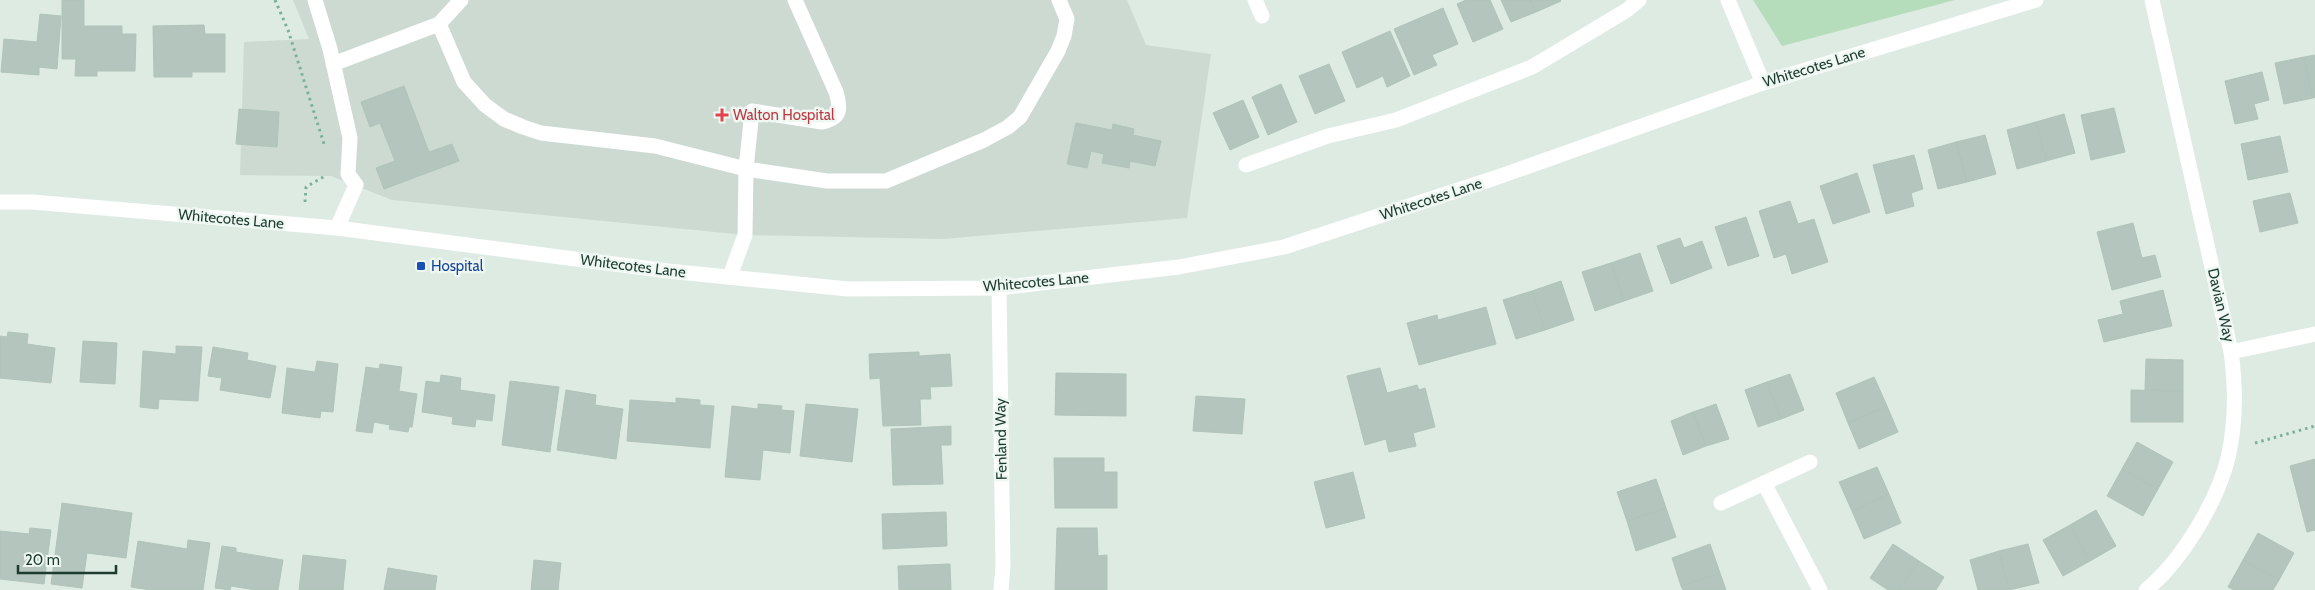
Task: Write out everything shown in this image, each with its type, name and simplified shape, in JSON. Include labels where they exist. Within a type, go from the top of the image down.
[{"type":"street","points":[[315,0],[333,64],[350,138],[348,174],[356,185],[337,228]]},
{"type":"street","points":[[333,64],[439,24],[460,0]]},
{"type":"street","points":[[730,276],[745,235],[746,169],[752,111],[822,122],[832,120],[839,113],[836,92],[795,0]]},
{"type":"street","points":[[439,24],[464,82],[485,105],[504,119],[541,133],[655,146],[746,169],[827,180],[886,182],[984,140],[1008,127],[1020,117],[1058,51],[1064,36],[1067,19],[1059,0]]},
{"type":"street","points":[[1255,0],[1262,16]]},
{"type":"street","points":[[1246,165],[1328,136],[1396,120],[1532,67],[1627,10],[1639,0]]},
{"type":"street","points":[[1728,0],[1763,83]]},
{"type":"street","name":"Whitecotes Lane","points":[[0,202],[32,202],[337,228],[668,271],[848,289],[999,288],[1179,267],[1284,247],[1496,178],[1763,83],[2036,0]]},
{"type":"street","name":"Davian Way","points":[[2146,590],[2158,580],[2189,543],[2212,499],[2229,450],[2234,416],[2235,385],[2231,352],[2152,0]]},
{"type":"street","name":"Fenland Way","points":[[999,288],[1003,566],[1001,590]]},
{"type":"street","points":[[2231,352],[2315,334]]},
{"type":"street","points":[[1721,504],[1810,462]]},
{"type":"street","points":[[1764,483],[1820,590]]},
{"type":"path","points":[[275,0],[288,30],[327,153]]},
{"type":"path","points":[[303,225],[306,187],[326,175],[329,171]]},
{"type":"path","points":[[2229,450],[2315,426]]},
{"type":"shaded area","name":"Walton Hospital","points":[[293,0],[1127,0],[1146,45],[1211,54],[1187,218],[944,239],[745,235],[392,200],[331,176],[240,175],[244,42],[309,39]]},
{"type":"green space","points":[[1753,0],[1955,0],[1782,46]]},
{"type":"building","points":[[62,0],[84,0],[84,26],[122,26],[122,34],[136,34],[135,71],[97,71],[97,76],[75,76],[76,59],[62,59]]},
{"type":"building","points":[[1466,0],[1490,0],[1503,29],[1473,42],[1457,4]]},
{"type":"building","points":[[1501,0],[1530,0],[1536,12],[1511,22]]},
{"type":"building","points":[[1530,0],[1560,0],[1561,1],[1536,12]]},
{"type":"building","points":[[1443,8],[1458,44],[1432,55],[1437,65],[1414,75],[1394,29]]},
{"type":"building","points":[[40,14],[61,16],[57,69],[39,67],[39,75],[1,72],[4,39],[37,42]]},
{"type":"building","points":[[204,25],[205,34],[225,34],[225,72],[192,72],[192,77],[154,77],[153,26]]},
{"type":"building","points":[[1390,31],[1410,76],[1387,87],[1383,76],[1357,88],[1342,52]]},
{"type":"building","points":[[2315,55],[2315,97],[2313,98],[2304,57]]},
{"type":"building","points":[[2304,57],[2313,98],[2284,104],[2275,63]]},
{"type":"building","points":[[1329,64],[1345,101],[1315,114],[1299,76]]},
{"type":"building","points":[[2262,72],[2269,100],[2254,104],[2258,119],[2235,124],[2225,81]]},
{"type":"building","points":[[1281,84],[1297,122],[1268,135],[1252,97]]},
{"type":"building","points":[[404,86],[429,152],[452,144],[459,161],[384,189],[376,168],[395,161],[380,123],[370,127],[361,102]]},
{"type":"building","points":[[1243,100],[1259,137],[1230,150],[1213,113]]},
{"type":"building","points":[[2114,108],[2125,152],[2091,160],[2081,115]]},
{"type":"building","points":[[239,109],[279,112],[277,147],[236,144]]},
{"type":"building","points":[[2064,114],[2075,153],[2046,161],[2036,122]]},
{"type":"building","points":[[2036,122],[2046,161],[2017,169],[2007,130]]},
{"type":"building","points":[[1076,123],[1112,130],[1113,124],[1134,129],[1133,135],[1161,141],[1155,166],[1130,161],[1129,168],[1102,163],[1104,154],[1091,151],[1087,168],[1067,164]]},
{"type":"building","points":[[1985,135],[1996,174],[1967,182],[1956,142]]},
{"type":"building","points":[[2280,136],[2288,172],[2248,180],[2241,144]]},
{"type":"building","points":[[1956,142],[1967,182],[1938,189],[1928,150]]},
{"type":"building","points":[[1914,155],[1923,189],[1911,193],[1914,206],[1886,214],[1873,165]]},
{"type":"building","points":[[1857,173],[1870,212],[1833,224],[1820,186]]},
{"type":"building","points":[[2290,193],[2298,223],[2260,232],[2253,201]]},
{"type":"building","points":[[1790,201],[1798,224],[1814,219],[1828,262],[1792,274],[1786,254],[1774,258],[1759,211]]},
{"type":"building","points":[[1746,217],[1759,256],[1728,266],[1715,227]]},
{"type":"building","points":[[2133,223],[2142,258],[2155,255],[2161,277],[2112,290],[2097,232]]},
{"type":"building","points":[[1680,238],[1684,248],[1702,241],[1712,268],[1671,284],[1657,246]]},
{"type":"building","points":[[1640,253],[1653,291],[1624,301],[1611,263]]},
{"type":"building","points":[[1611,263],[1624,301],[1595,311],[1582,272]]},
{"type":"building","points":[[1561,281],[1574,320],[1545,330],[1532,291]]},
{"type":"building","points":[[2163,290],[2172,326],[2104,342],[2098,320],[2123,314],[2120,301]]},
{"type":"building","points":[[1532,291],[1545,330],[1516,339],[1503,300]]},
{"type":"building","points":[[1486,307],[1496,344],[1419,365],[1407,323],[1437,315],[1438,320]]},
{"type":"building","points":[[8,332],[28,334],[27,344],[55,348],[51,383],[0,378],[0,336],[7,337]]},
{"type":"building","points":[[83,341],[117,343],[115,384],[80,382]]},
{"type":"building","points":[[176,346],[202,347],[198,401],[159,399],[158,409],[140,407],[143,351],[176,354]]},
{"type":"building","points":[[213,347],[248,353],[247,360],[276,366],[270,398],[220,390],[222,378],[208,376]]},
{"type":"building","points":[[919,352],[919,356],[950,354],[952,386],[930,387],[931,399],[920,399],[921,425],[883,426],[880,378],[870,379],[869,354]]},
{"type":"building","points":[[2146,359],[2183,360],[2183,391],[2145,390]]},
{"type":"building","points":[[317,361],[338,364],[333,412],[321,411],[320,418],[282,413],[287,368],[315,372]]},
{"type":"building","points":[[380,364],[402,367],[399,391],[417,394],[412,427],[409,427],[408,432],[389,429],[390,425],[374,422],[372,433],[356,431],[366,367],[379,369]]},
{"type":"building","points":[[1380,368],[1387,393],[1417,385],[1419,390],[1425,388],[1435,427],[1413,433],[1416,446],[1389,452],[1386,439],[1365,445],[1347,376]]},
{"type":"building","points":[[1056,373],[1126,374],[1126,416],[1055,415]]},
{"type":"building","points":[[1790,374],[1804,410],[1781,419],[1767,382]]},
{"type":"building","points":[[441,375],[461,378],[460,390],[495,395],[492,421],[476,419],[475,427],[452,424],[453,417],[422,412],[426,381],[440,383]]},
{"type":"building","points":[[1874,377],[1887,406],[1848,423],[1836,393]]},
{"type":"building","points":[[510,381],[559,387],[550,452],[502,445]]},
{"type":"building","points":[[1767,382],[1781,419],[1758,427],[1745,390]]},
{"type":"building","points":[[566,390],[596,395],[595,405],[623,409],[616,459],[557,450]]},
{"type":"building","points":[[2131,390],[2183,391],[2183,422],[2131,422]]},
{"type":"building","points":[[1196,396],[1245,399],[1242,434],[1193,431]]},
{"type":"building","points":[[676,398],[700,400],[700,405],[714,406],[710,448],[627,441],[630,400],[676,403]]},
{"type":"building","points":[[758,404],[782,406],[781,410],[794,411],[790,453],[763,450],[760,480],[725,477],[732,406],[758,409]]},
{"type":"building","points":[[806,404],[858,409],[852,462],[800,456]]},
{"type":"building","points":[[1716,404],[1729,439],[1706,446],[1693,412]]},
{"type":"building","points":[[1887,406],[1898,432],[1859,449],[1848,423]]},
{"type":"building","points":[[1693,412],[1706,446],[1683,455],[1671,421]]},
{"type":"building","points":[[951,426],[951,445],[941,445],[943,484],[893,485],[891,429]]},
{"type":"building","points":[[2137,442],[2173,462],[2158,489],[2122,469]]},
{"type":"building","points":[[1054,458],[1104,458],[1104,472],[1117,472],[1117,508],[1055,508]]},
{"type":"building","points":[[2315,459],[2315,530],[2307,532],[2290,466]]},
{"type":"building","points":[[1877,467],[1889,494],[1852,511],[1839,482]]},
{"type":"building","points":[[2122,469],[2158,489],[2143,516],[2107,496]]},
{"type":"building","points":[[1353,472],[1365,518],[1326,528],[1314,482]]},
{"type":"building","points":[[1656,479],[1666,508],[1627,521],[1617,492]]},
{"type":"building","points":[[1889,494],[1901,523],[1864,539],[1852,511]]},
{"type":"building","points":[[62,503],[132,513],[126,558],[87,553],[82,588],[51,584]]},
{"type":"building","points":[[1666,508],[1676,537],[1636,551],[1627,521]]},
{"type":"building","points":[[2096,510],[2116,546],[2090,561],[2070,525]]},
{"type":"building","points":[[946,512],[947,546],[883,549],[882,514]]},
{"type":"building","points":[[2070,525],[2090,561],[2063,576],[2043,540]]},
{"type":"building","points":[[30,528],[51,530],[44,584],[0,579],[0,531],[29,534]]},
{"type":"building","points":[[1057,528],[1097,528],[1098,556],[1107,555],[1107,590],[1055,590]]},
{"type":"building","points":[[2258,533],[2294,553],[2279,580],[2243,560]]},
{"type":"building","points":[[188,540],[210,543],[203,590],[151,590],[131,587],[138,541],[187,549]]},
{"type":"building","points":[[1710,544],[1720,573],[1681,586],[1672,558]]},
{"type":"building","points":[[1893,544],[1919,561],[1899,590],[1888,590],[1870,578]]},
{"type":"building","points":[[2028,544],[2039,583],[2009,590],[1999,551]]},
{"type":"building","points":[[222,546],[236,548],[236,552],[283,560],[278,590],[256,590],[231,586],[230,590],[215,588]]},
{"type":"building","points":[[1999,551],[2009,590],[1978,590],[1970,560]]},
{"type":"building","points":[[303,555],[346,560],[343,590],[299,590]]},
{"type":"building","points":[[534,560],[561,563],[558,590],[531,590]]},
{"type":"building","points":[[2243,560],[2279,580],[2273,590],[2234,590],[2228,587]]},
{"type":"building","points":[[1919,561],[1944,577],[1936,590],[1899,590]]},
{"type":"building","points":[[950,564],[951,590],[899,590],[898,566]]},
{"type":"building","points":[[388,568],[437,576],[435,590],[384,590]]},
{"type":"building","points":[[1720,573],[1726,590],[1683,590],[1681,586]]},
{"type":"place","name":"Walton Hospital","points":[[722,115]]},
{"type":"place","name":"Hospital","points":[[421,266]]}]
